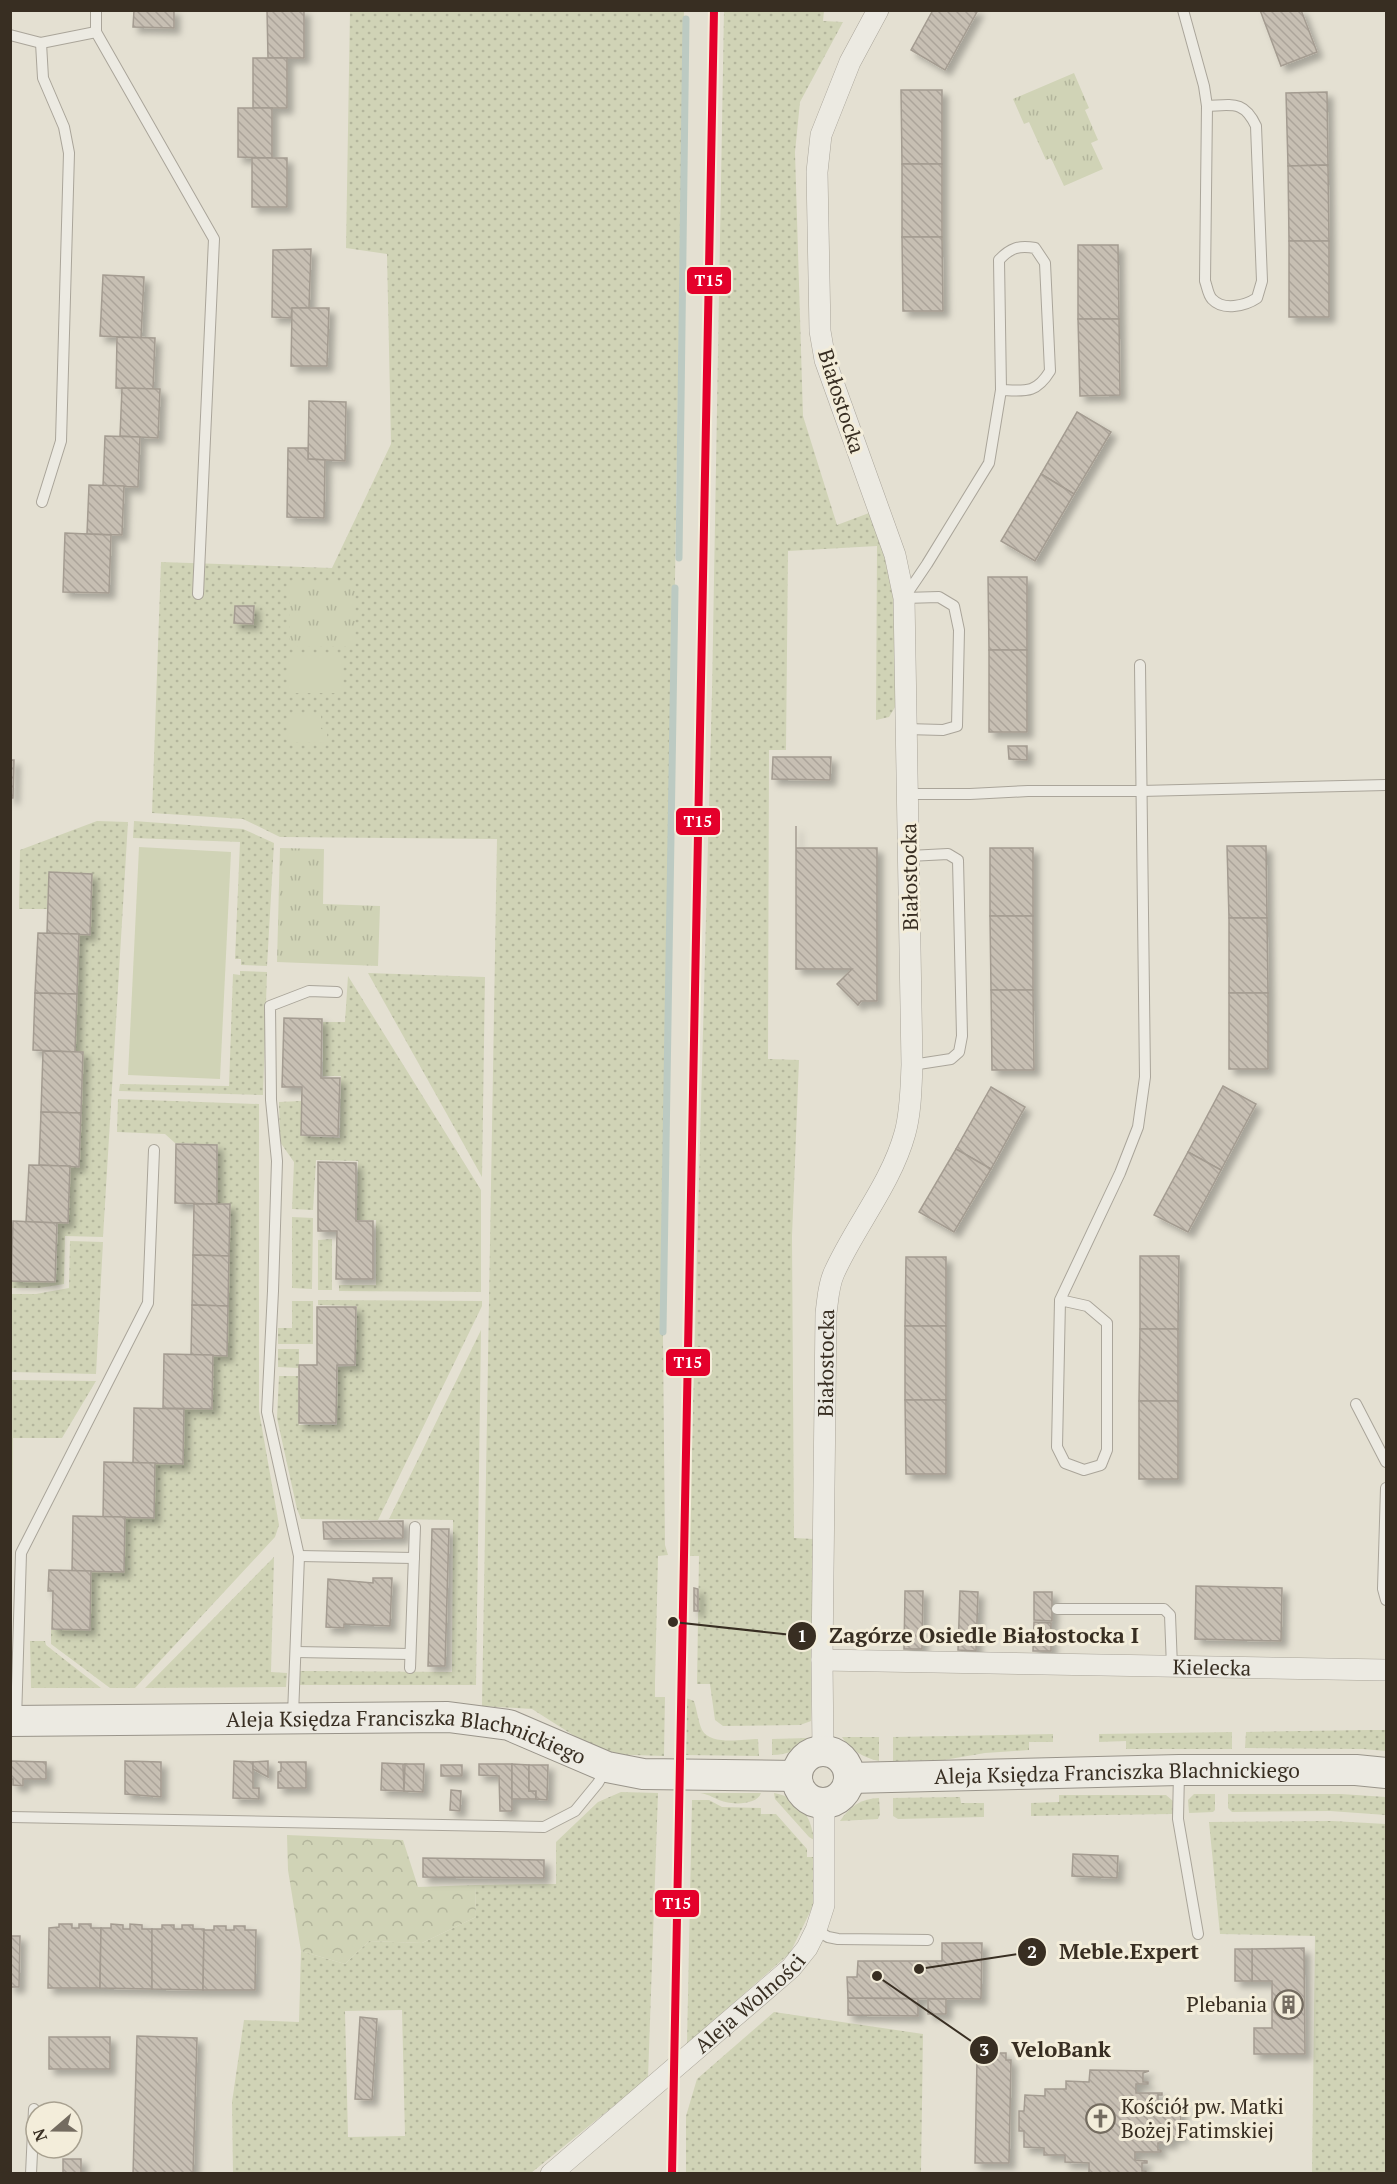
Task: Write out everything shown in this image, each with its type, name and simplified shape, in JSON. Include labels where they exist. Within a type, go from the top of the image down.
[{"type":"street","name":"Białostocka","points":[[823,1751],[826,1336],[829,1289],[834,1273],[883,1183],[905,1134],[910,1108],[912,1065],[904,598],[895,555],[825,360],[820,331],[817,172],[822,135],[850,62],[878,10]]},
{"type":"street","name":"Kielecka","points":[[822,1660],[1386,1670]]},
{"type":"street","name":"Aleja Księdza Franciszka Blachnickiego","points":[[13,1721],[439,1717],[493,1722],[525,1731],[607,1767],[643,1774],[797,1776]]},
{"type":"street","points":[[823,1751],[831,1752],[845,1762],[849,1778],[844,1793],[839,1798],[824,1803],[807,1798],[801,1792],[797,1776],[799,1766],[805,1758],[823,1751]]},
{"type":"street","name":"Aleja Księdza Franciszka Blachnickiego","points":[[849,1778],[1179,1770],[1356,1770],[1386,1773]]},
{"type":"street","name":"Aleja Wolności","points":[[551,2174],[791,1968],[807,1948],[824,1905],[824,1803]]},
{"type":"lane","points":[[96,10],[96,32],[214,239],[198,594]]},
{"type":"lane","points":[[1183,10],[1204,86],[1207,106],[1205,281],[1211,298],[1222,305],[1246,305],[1257,298],[1262,281],[1256,126],[1250,113],[1236,105],[1207,106]]},
{"type":"lane","points":[[10,35],[41,43],[96,32]]},
{"type":"lane","points":[[41,43],[43,78],[64,127],[69,153],[61,441],[42,502]]},
{"type":"lane","points":[[904,598],[989,463],[1001,390],[999,260],[1008,250],[1024,246],[1035,249],[1045,263],[1050,371],[1042,384],[1026,391],[1001,390]]},
{"type":"lane","points":[[904,598],[939,597],[954,606],[959,630],[957,726],[943,730],[906,729]]},
{"type":"lane","points":[[1060,1300],[1087,1306],[1107,1323],[1107,1450],[1101,1465],[1084,1470],[1065,1463],[1057,1447],[1060,1300],[1120,1173],[1138,1127],[1145,1077],[1140,665]]},
{"type":"lane","points":[[908,794],[1386,785]]},
{"type":"lane","points":[[909,856],[948,854],[958,860],[962,1036],[959,1052],[951,1059],[912,1065]]},
{"type":"lane","points":[[293,1718],[299,1556],[267,1412],[276,1161],[271,1100],[270,1006],[309,991],[336,992]]},
{"type":"lane","points":[[13,1721],[21,1553],[148,1303],[154,1150]]},
{"type":"lane","points":[[1356,1404],[1386,1462]]},
{"type":"lane","points":[[1386,1488],[1383,1589],[1386,1600]]},
{"type":"lane","points":[[410,1668],[415,1527]]},
{"type":"lane","points":[[299,1556],[414,1558]]},
{"type":"lane","points":[[1057,1609],[1164,1609],[1170,1615],[1172,1667]]},
{"type":"lane","points":[[296,1652],[410,1654]]},
{"type":"lane","points":[[10,1817],[544,1827],[575,1810],[598,1783],[607,1767]]},
{"type":"lane","points":[[1179,1770],[1178,1819],[1198,1934]]},
{"type":"lane","points":[[816,1930],[828,1937],[838,1939],[928,1940]]},
{"type":"green space","points":[[350,11],[684,11],[663,1338],[665,1545],[668,1555],[658,1556],[655,1682],[655,1697],[665,1697],[664,1756],[603,1754],[532,1709],[482,1706],[497,839],[280,837],[243,819],[152,813],[161,562],[332,568],[391,444],[387,254],[346,248]]},
{"type":"green space","points":[[724,11],[824,11],[823,21],[843,22],[800,102],[795,152],[803,416],[837,525],[869,513],[887,554],[896,592],[897,704],[889,717],[876,720],[877,546],[788,551],[786,750],[769,750],[768,1059],[799,1060],[792,1236],[794,1538],[814,1539],[811,1721],[800,1725],[723,1726],[715,1720],[710,1684],[697,1684],[699,1556],[689,1556],[712,693]]},
{"type":"green space","points":[[1074,73],[1089,108],[1085,110],[1098,140],[1091,143],[1103,169],[1064,186],[1051,158],[1046,160],[1029,122],[1024,124],[1013,99]]},
{"type":"green space","points":[[355,581],[355,646],[290,647],[289,583]]},
{"type":"green space","points":[[289,653],[341,653],[341,693],[289,693]]},
{"type":"green space","points":[[288,713],[321,714],[321,729],[327,730],[327,743],[287,742]]},
{"type":"green space","points":[[97,821],[128,822],[103,1237],[65,1236],[64,1284],[39,1288],[11,1288],[11,1249],[12,1281],[56,1282],[58,1223],[68,1223],[70,1167],[79,1167],[83,1052],[75,1052],[79,935],[90,934],[92,874],[49,872],[47,909],[19,909],[20,850]]},
{"type":"green space","points":[[134,821],[243,829],[274,843],[267,966],[241,965],[241,959],[235,959],[240,842],[133,838]]},
{"type":"green space","points":[[139,847],[231,852],[220,1079],[128,1075]]},
{"type":"green space","points":[[280,848],[324,849],[323,904],[380,906],[378,966],[277,962]]},
{"type":"green space","points":[[240,971],[267,972],[263,1095],[119,1091],[120,1084],[229,1086],[233,974],[240,975]]},
{"type":"green space","points":[[368,973],[485,977],[482,1177]]},
{"type":"green space","points":[[348,976],[481,1190],[481,1292],[339,1291],[339,1285],[376,1285],[376,1220],[357,1220],[358,1161],[316,1160],[313,1210],[292,1209],[294,1162],[280,1142],[279,1102],[301,1101],[301,1136],[340,1138],[341,1076],[323,1076],[323,1022],[345,1022]]},
{"type":"green space","points":[[118,1099],[259,1104],[259,1411],[279,1525],[275,1537],[135,1688],[110,1688],[51,1644],[51,1630],[90,1630],[91,1571],[155,1463],[183,1464],[184,1409],[212,1409],[213,1355],[227,1355],[230,1205],[217,1204],[218,1145],[175,1143],[165,1134],[117,1132]]},
{"type":"green space","points":[[292,1217],[313,1218],[312,1289],[292,1288]]},
{"type":"green space","points":[[332,1239],[332,1290],[318,1290],[318,1240]]},
{"type":"green space","points":[[70,1241],[103,1242],[96,1374],[11,1372],[11,1294],[36,1294],[69,1288]]},
{"type":"green space","points":[[318,1300],[482,1301],[482,1306],[378,1520],[301,1519],[297,1509],[277,1418],[279,1376],[298,1376],[299,1425],[337,1425],[338,1367],[356,1366],[357,1306],[318,1305]]},
{"type":"green space","points":[[292,1301],[313,1301],[313,1344],[278,1344],[278,1328],[292,1328]]},
{"type":"green space","points":[[481,1330],[476,1685],[300,1685],[300,1671],[452,1672],[453,1520],[389,1519]]},
{"type":"green space","points":[[278,1349],[299,1349],[299,1368],[278,1367]]},
{"type":"green space","points":[[11,1380],[96,1381],[62,1438],[13,1438],[12,1537],[10,1537]]},
{"type":"green space","points":[[274,1557],[271,1672],[287,1673],[286,1687],[145,1688]]},
{"type":"green space","points":[[30,1641],[45,1641],[46,1645],[101,1688],[31,1688]]},
{"type":"green space","points":[[686,1698],[694,1701],[702,1730],[706,1735],[720,1740],[758,1739],[759,1756],[685,1755]]},
{"type":"green space","points":[[1386,1730],[1386,1751],[1245,1748],[1246,1732]]},
{"type":"green space","points":[[1232,1732],[1232,1749],[1126,1749],[1126,1741],[1099,1742],[1099,1734]]},
{"type":"green space","points":[[1053,1734],[1053,1742],[1029,1742],[1029,1750],[985,1753],[944,1760],[893,1761],[893,1737]]},
{"type":"green space","points":[[842,1737],[879,1737],[879,1761],[858,1753]]},
{"type":"green space","points":[[808,1738],[792,1751],[772,1755],[772,1739]]},
{"type":"green space","points":[[621,1792],[658,1793],[648,2078],[531,2173],[233,2174],[232,2102],[244,2020],[299,2022],[301,1951],[345,1964],[369,1941],[422,1943],[476,1917],[475,1885],[556,1884],[556,1842],[598,1802]],"holes":[[[402,2010],[405,2136],[348,2137],[345,2011]]]},
{"type":"green space","points":[[700,1793],[761,1793],[755,1800],[738,1803],[719,1800]]},
{"type":"green space","points":[[774,1793],[797,1803],[807,1816],[814,1840],[775,1799]]},
{"type":"green space","points":[[1194,1794],[1215,1794],[1215,1810],[1189,1813],[1188,1800]]},
{"type":"green space","points":[[1228,1794],[1341,1794],[1386,1797],[1386,1815],[1330,1811],[1232,1812],[1228,1808]]},
{"type":"green space","points":[[1059,1795],[1166,1795],[1173,1801],[1173,1814],[1031,1816],[1031,1803],[1059,1802]]},
{"type":"green space","points":[[960,1797],[961,1803],[984,1803],[984,1817],[898,1819],[893,1816],[893,1798]]},
{"type":"green space","points":[[879,1798],[878,1819],[840,1821],[856,1804]]},
{"type":"green space","points":[[692,1800],[709,1800],[722,1807],[761,1808],[761,1814],[776,1814],[807,1849],[807,1857],[814,1857],[813,1906],[790,1953],[687,2044]]},
{"type":"green space","points":[[1332,1821],[1386,1824],[1386,2173],[1312,2173],[1315,1936],[1220,1934],[1209,1822]]},
{"type":"green space","points":[[287,1835],[403,1840],[418,1887],[475,1885],[476,1917],[422,1943],[369,1941],[345,1964],[301,1951],[288,1870]]},
{"type":"green space","points":[[774,2012],[923,2034],[921,2173],[686,2173],[686,2116],[697,2079]]},
{"type":"building","points":[[134,10],[174,10],[174,28],[133,27]]},
{"type":"building","points":[[267,10],[304,10],[304,58],[268,58]]},
{"type":"building","points":[[933,10],[978,10],[945,70],[911,50]]},
{"type":"building","points":[[1260,10],[1301,10],[1317,52],[1281,66]]},
{"type":"building","points":[[253,58],[287,58],[287,108],[253,108]]},
{"type":"building","points":[[901,90],[942,90],[942,164],[902,164]]},
{"type":"building","points":[[1327,92],[1328,165],[1288,166],[1286,93]]},
{"type":"building","points":[[238,108],[272,108],[272,158],[238,157]]},
{"type":"building","points":[[252,158],[287,158],[287,207],[252,207]]},
{"type":"building","points":[[902,164],[942,164],[942,237],[902,237]]},
{"type":"building","points":[[1328,165],[1329,241],[1289,241],[1288,166]]},
{"type":"building","points":[[902,237],[942,237],[943,311],[903,311]]},
{"type":"building","points":[[1289,241],[1329,241],[1329,317],[1289,317]]},
{"type":"building","points":[[1078,245],[1118,245],[1119,319],[1078,319]]},
{"type":"building","points":[[311,249],[309,308],[292,308],[291,318],[272,317],[273,250]]},
{"type":"building","points":[[103,275],[144,277],[141,338],[100,336]]},
{"type":"building","points":[[292,308],[329,308],[327,366],[291,366]]},
{"type":"building","points":[[1078,319],[1119,319],[1120,395],[1080,396]]},
{"type":"building","points":[[117,337],[155,338],[153,389],[116,388]]},
{"type":"building","points":[[122,388],[160,389],[158,438],[120,436]]},
{"type":"building","points":[[309,401],[346,402],[345,461],[308,459]]},
{"type":"building","points":[[1077,412],[1111,432],[1074,494],[1041,474]]},
{"type":"building","points":[[105,436],[140,437],[138,487],[103,486]]},
{"type":"building","points":[[288,448],[308,448],[308,459],[325,460],[324,518],[287,517]]},
{"type":"building","points":[[1041,474],[1074,494],[1035,561],[1001,541]]},
{"type":"building","points":[[89,485],[124,486],[122,535],[87,534]]},
{"type":"building","points":[[65,533],[111,535],[109,593],[63,592]]},
{"type":"building","points":[[988,577],[1027,577],[1027,650],[989,650]]},
{"type":"building","points":[[235,606],[254,606],[253,624],[234,623]]},
{"type":"building","points":[[989,650],[1027,650],[1027,732],[989,732]]},
{"type":"building","points":[[1008,746],[1027,746],[1027,760],[1009,759]]},
{"type":"building","points":[[773,757],[831,757],[830,780],[772,779]]},
{"type":"building","points":[[10,760],[14,760],[13,798],[10,798]]},
{"type":"building","points":[[1227,846],[1266,846],[1267,918],[1229,918]]},
{"type":"building","points":[[796,848],[877,848],[877,1001],[861,1001],[858,1005],[837,984],[852,969],[796,969]]},
{"type":"building","points":[[990,848],[1033,848],[1033,916],[990,916]]},
{"type":"building","points":[[49,872],[92,874],[90,935],[47,933]]},
{"type":"building","points":[[990,916],[1033,916],[1033,990],[991,990]]},
{"type":"building","points":[[1229,918],[1267,918],[1268,993],[1229,993]]},
{"type":"building","points":[[38,933],[79,934],[77,994],[35,993]]},
{"type":"building","points":[[991,990],[1033,990],[1034,1070],[992,1070]]},
{"type":"building","points":[[35,993],[77,994],[75,1052],[33,1050]]},
{"type":"building","points":[[1229,993],[1268,993],[1268,1069],[1229,1069]]},
{"type":"building","points":[[284,1018],[322,1019],[321,1078],[340,1078],[338,1136],[301,1135],[302,1087],[282,1087]]},
{"type":"building","points":[[43,1051],[83,1052],[81,1113],[41,1112]]},
{"type":"building","points":[[1223,1086],[1256,1104],[1221,1170],[1188,1152]]},
{"type":"building","points":[[991,1087],[1025,1107],[991,1169],[956,1149]]},
{"type":"building","points":[[41,1112],[81,1113],[79,1167],[39,1165]]},
{"type":"building","points":[[176,1144],[217,1145],[217,1204],[175,1203]]},
{"type":"building","points":[[956,1149],[991,1169],[954,1232],[919,1212]]},
{"type":"building","points":[[1188,1152],[1221,1170],[1188,1232],[1154,1215]]},
{"type":"building","points":[[318,1162],[356,1163],[356,1221],[373,1221],[373,1279],[336,1279],[337,1231],[318,1231]]},
{"type":"building","points":[[29,1165],[70,1166],[68,1223],[26,1222]]},
{"type":"building","points":[[194,1204],[230,1204],[229,1256],[193,1255]]},
{"type":"building","points":[[13,1221],[57,1223],[55,1282],[11,1281]]},
{"type":"building","points":[[193,1255],[229,1256],[228,1306],[192,1305]]},
{"type":"building","points":[[1140,1256],[1179,1256],[1178,1329],[1140,1329]]},
{"type":"building","points":[[906,1257],[946,1257],[946,1326],[905,1326]]},
{"type":"building","points":[[192,1305],[228,1306],[227,1356],[191,1355]]},
{"type":"building","points":[[317,1307],[356,1307],[355,1365],[337,1365],[336,1423],[299,1423],[299,1365],[317,1365]]},
{"type":"building","points":[[905,1326],[946,1326],[946,1400],[905,1400]]},
{"type":"building","points":[[1140,1329],[1178,1329],[1178,1401],[1139,1401]]},
{"type":"building","points":[[164,1354],[213,1355],[212,1409],[163,1408]]},
{"type":"building","points":[[905,1400],[946,1400],[946,1474],[906,1474]]},
{"type":"building","points":[[1139,1401],[1178,1401],[1178,1479],[1139,1479]]},
{"type":"building","points":[[134,1408],[184,1409],[183,1464],[133,1463]]},
{"type":"building","points":[[104,1462],[155,1463],[154,1518],[103,1517]]},
{"type":"building","points":[[73,1516],[125,1517],[124,1572],[72,1571]]},
{"type":"building","points":[[403,1521],[403,1538],[324,1539],[323,1522]]},
{"type":"building","points":[[432,1529],[449,1529],[445,1666],[428,1666]]},
{"type":"building","points":[[49,1570],[91,1571],[90,1630],[52,1629],[53,1591],[48,1591]]},
{"type":"building","points":[[373,1578],[392,1578],[390,1626],[344,1624],[344,1628],[326,1627],[328,1579],[373,1583]]},
{"type":"building","points":[[1196,1586],[1282,1588],[1281,1641],[1195,1639]]},
{"type":"building","points":[[694,1588],[698,1589],[698,1611],[694,1611]]},
{"type":"building","points":[[905,1591],[923,1591],[922,1649],[904,1649]]},
{"type":"building","points":[[960,1591],[978,1592],[976,1651],[958,1650]]},
{"type":"building","points":[[1034,1592],[1052,1592],[1052,1621],[1034,1620]]},
{"type":"building","points":[[1034,1622],[1051,1623],[1051,1651],[1033,1651]]},
{"type":"building","points":[[10,1761],[46,1762],[46,1779],[23,1779],[23,1786],[13,1785],[13,1779],[10,1779]]},
{"type":"building","points":[[125,1761],[161,1762],[161,1797],[125,1794]]},
{"type":"building","points":[[234,1761],[253,1762],[253,1788],[259,1788],[259,1799],[233,1798]]},
{"type":"building","points":[[268,1761],[268,1777],[253,1769],[253,1762]]},
{"type":"building","points":[[278,1762],[306,1762],[306,1788],[278,1788],[278,1772],[281,1771],[281,1763]]},
{"type":"building","points":[[382,1763],[405,1764],[403,1765],[404,1791],[381,1790]]},
{"type":"building","points":[[405,1764],[424,1764],[423,1792],[404,1791]]},
{"type":"building","points":[[479,1764],[512,1764],[512,1811],[500,1811],[499,1776],[479,1775]]},
{"type":"building","points":[[512,1764],[529,1765],[529,1791],[536,1791],[536,1799],[512,1799]]},
{"type":"building","points":[[441,1765],[462,1765],[462,1776],[441,1776]]},
{"type":"building","points":[[529,1765],[548,1765],[547,1800],[536,1799],[536,1791],[529,1791]]},
{"type":"building","points":[[451,1790],[461,1791],[460,1811],[450,1810]]},
{"type":"building","points":[[1073,1854],[1118,1856],[1117,1878],[1072,1876]]},
{"type":"building","points":[[423,1858],[544,1860],[544,1878],[423,1877]]},
{"type":"building","points":[[59,1924],[72,1924],[72,1928],[79,1928],[79,1924],[91,1924],[91,1928],[101,1928],[100,1988],[48,1988],[49,1928],[59,1927]]},
{"type":"building","points":[[111,1924],[123,1925],[123,1929],[130,1929],[130,1924],[142,1925],[142,1929],[152,1929],[152,1989],[100,1988],[101,1928],[111,1928]]},
{"type":"building","points":[[162,1925],[174,1925],[174,1929],[182,1929],[182,1925],[193,1925],[193,1929],[204,1929],[203,1990],[152,1989],[152,1929],[162,1929]]},
{"type":"building","points":[[214,1926],[226,1926],[226,1930],[234,1930],[234,1926],[245,1926],[245,1930],[256,1930],[255,1990],[203,1990],[204,1930],[214,1930]]},
{"type":"building","points":[[10,1936],[20,1936],[19,1987],[10,1987]]},
{"type":"building","points":[[942,1943],[982,1943],[981,1999],[848,1998],[847,1977],[857,1977],[858,1961],[942,1961]]},
{"type":"building","name":"Plebania","points":[[1304,1948],[1305,2054],[1254,2054],[1254,2028],[1272,2028],[1272,1981],[1252,1981],[1252,1949]]},
{"type":"building","points":[[1235,1949],[1252,1949],[1252,1981],[1235,1981]]},
{"type":"building","points":[[848,1998],[918,1999],[918,2016],[848,2015]]},
{"type":"building","points":[[928,1999],[946,1999],[946,2014],[928,2014]]},
{"type":"building","points":[[360,2017],[377,2019],[372,2100],[355,2099]]},
{"type":"building","points":[[137,2036],[197,2038],[193,2174],[133,2174]]},
{"type":"building","points":[[49,2037],[110,2037],[110,2069],[49,2069]]},
{"type":"building","points":[[982,2053],[1006,2053],[1006,2060],[1011,2060],[1009,2163],[975,2163],[977,2060],[982,2060]]},
{"type":"building","name":"Kościół pw. Matki Bożej Fatimskiej","points":[[1090,2070],[1149,2071],[1143,2073],[1143,2082],[1148,2082],[1148,2084],[1136,2084],[1136,2093],[1162,2093],[1158,2095],[1158,2102],[1173,2103],[1172,2109],[1183,2110],[1180,2135],[1183,2137],[1171,2137],[1172,2143],[1158,2143],[1158,2150],[1161,2152],[1135,2152],[1135,2160],[1147,2161],[1147,2163],[1142,2163],[1142,2171],[1146,2173],[1089,2174],[1089,2163],[1065,2162],[1065,2155],[1044,2155],[1044,2148],[1024,2147],[1024,2131],[1019,2131],[1019,2111],[1024,2111],[1025,2095],[1045,2096],[1045,2089],[1066,2089],[1066,2081],[1089,2082]]},
{"type":"building","points":[[63,2160],[81,2160],[81,2174],[63,2174]]},
{"type":"waterway","points":[[679,558],[686,19]]},
{"type":"waterway","points":[[663,1332],[675,588]]},
{"type":"transit line","name":"T15","points":[[672,2174],[714,10]]},
{"type":"place","name":"Zagórze Osiedle Białostocka I","points":[[673,1622]]},
{"type":"place","name":"Meble.Expert","points":[[919,1969]]},
{"type":"place","name":"VeloBank","points":[[877,1976]]},
{"type":"place","name":"Plebania","points":[[1288,2004]]},
{"type":"place","name":"Kościół pw. Matki Bożej Fatimskiej","points":[[1100,2118]]}]
